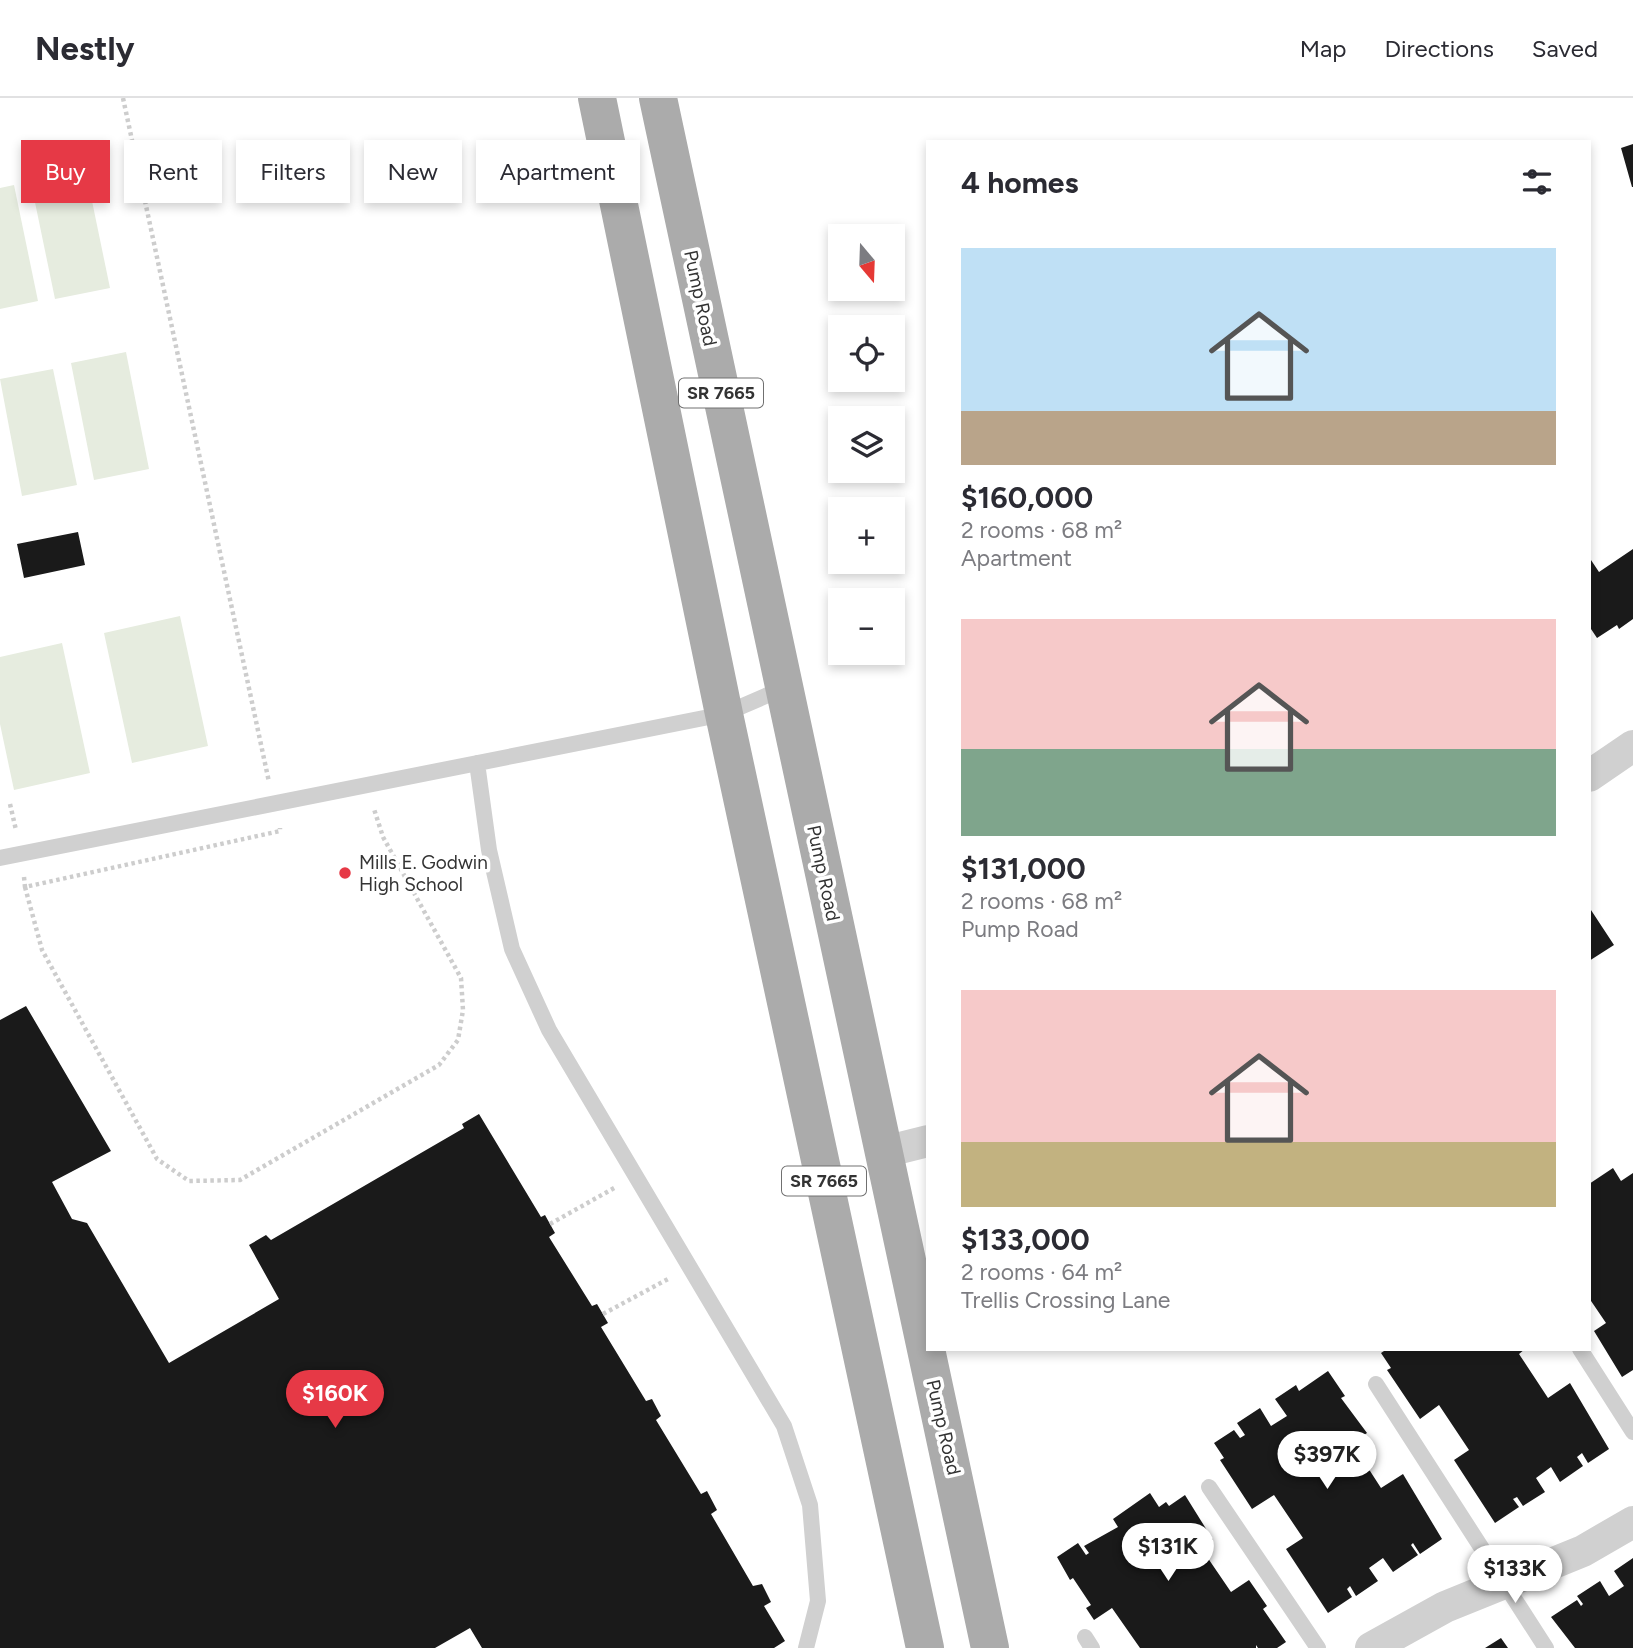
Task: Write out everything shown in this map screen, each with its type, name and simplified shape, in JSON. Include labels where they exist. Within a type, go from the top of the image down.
[{"type":"main road","name":"SR 7665","points":[[597,98],[724,714],[925,1648]]},
{"type":"main road","name":"Pump Road","points":[[658,98],[926,1349]]},
{"type":"main road","name":"Pump Road","points":[[927,1351],[990,1648]]},
{"type":"street","points":[[1591,775],[1633,746]]},
{"type":"street","points":[[884,1152],[926,1142]]},
{"type":"street","points":[[1371,1648],[1445,1607],[1583,1550],[1633,1522]]},
{"type":"lane","points":[[0,858],[724,714],[785,688]]},
{"type":"lane","points":[[477,763],[489,850],[517,960],[550,1030],[784,1426],[810,1505],[818,1601],[806,1648]]},
{"type":"lane","points":[[1581,1351],[1633,1432]]},
{"type":"lane","points":[[1376,1384],[1546,1648]]},
{"type":"lane","points":[[1209,1487],[1318,1648]]},
{"type":"path","points":[[25,887],[280,831],[123,98]]},
{"type":"path","points":[[10,804],[25,887],[42,950],[157,1159],[189,1181],[240,1180],[439,1065],[458,1040],[463,1010],[461,978],[383,837],[373,809]]},
{"type":"path","points":[[550,1224],[620,1185]]},
{"type":"path","points":[[603,1314],[672,1276]]},
{"type":"shaded area","points":[[14,185],[38,301],[0,309],[0,188]]},
{"type":"shaded area","points":[[35,203],[92,203],[110,288],[55,299]]},
{"type":"shaded area","points":[[126,352],[149,469],[94,480],[71,363]]},
{"type":"shaded area","points":[[53,369],[77,485],[22,496],[0,379]]},
{"type":"shaded area","points":[[180,616],[208,746],[132,763],[104,633]]},
{"type":"shaded area","points":[[62,643],[90,773],[14,790],[0,724],[0,657]]},
{"type":"building","points":[[1633,144],[1633,187],[1632,187],[1621,148]]},
{"type":"building","points":[[78,532],[85,565],[24,578],[17,544]]},
{"type":"building","points":[[1633,549],[1633,619],[1619,629],[1617,625],[1597,638],[1591,629],[1591,560],[1599,572]]},
{"type":"building","points":[[1591,910],[1614,945],[1591,960]]},
{"type":"building","points":[[26,1006],[111,1151],[52,1182],[72,1219],[87,1223],[169,1363],[279,1299],[249,1245],[266,1235],[271,1240],[464,1128],[462,1124],[479,1114],[541,1217],[545,1215],[555,1233],[549,1237],[592,1306],[597,1304],[608,1323],[601,1327],[646,1401],[652,1399],[661,1416],[656,1420],[701,1494],[707,1491],[717,1510],[711,1514],[753,1586],[762,1584],[771,1602],[764,1606],[785,1641],[774,1648],[482,1648],[470,1628],[435,1648],[0,1648],[0,1020]]},
{"type":"building","points":[[1613,1168],[1621,1181],[1633,1173],[1633,1370],[1622,1377],[1594,1331],[1606,1323],[1591,1301],[1591,1183]]},
{"type":"building","points":[[1523,1351],[1519,1354],[1548,1398],[1570,1383],[1609,1449],[1588,1463],[1582,1453],[1577,1457],[1583,1466],[1560,1482],[1551,1467],[1536,1478],[1545,1492],[1523,1506],[1517,1497],[1513,1499],[1519,1507],[1495,1523],[1454,1460],[1469,1450],[1439,1405],[1420,1419],[1387,1370],[1391,1368],[1381,1353]]},
{"type":"building","points":[[1328,1371],[1345,1396],[1341,1398],[1367,1433],[1352,1443],[1381,1488],[1403,1474],[1442,1539],[1420,1554],[1413,1543],[1411,1545],[1418,1555],[1393,1572],[1383,1558],[1369,1568],[1378,1581],[1356,1596],[1350,1586],[1347,1589],[1352,1597],[1328,1613],[1286,1549],[1303,1538],[1274,1495],[1252,1509],[1220,1460],[1224,1458],[1214,1443],[1234,1430],[1240,1438],[1245,1435],[1237,1423],[1260,1408],[1271,1426],[1287,1416],[1275,1399],[1296,1385],[1299,1391]]},
{"type":"building","points":[[1150,1493],[1159,1507],[1166,1502],[1169,1506],[1185,1495],[1213,1540],[1201,1548],[1231,1592],[1249,1580],[1267,1606],[1263,1609],[1286,1642],[1277,1648],[1258,1648],[1256,1645],[1256,1648],[1140,1648],[1112,1608],[1094,1620],[1086,1608],[1091,1605],[1073,1578],[1070,1580],[1057,1557],[1078,1543],[1086,1555],[1089,1553],[1084,1546],[1118,1527],[1113,1519]]},
{"type":"building","points":[[1633,1558],[1633,1648],[1575,1648],[1551,1617],[1577,1600],[1581,1606],[1583,1604],[1577,1596],[1600,1581],[1609,1596],[1624,1586],[1614,1571]]},
{"type":"building","points":[[1501,1638],[1508,1648],[1485,1648]]},
{"type":"place","name":"Mills E. Godwin High School","points":[[345,873]]}]
